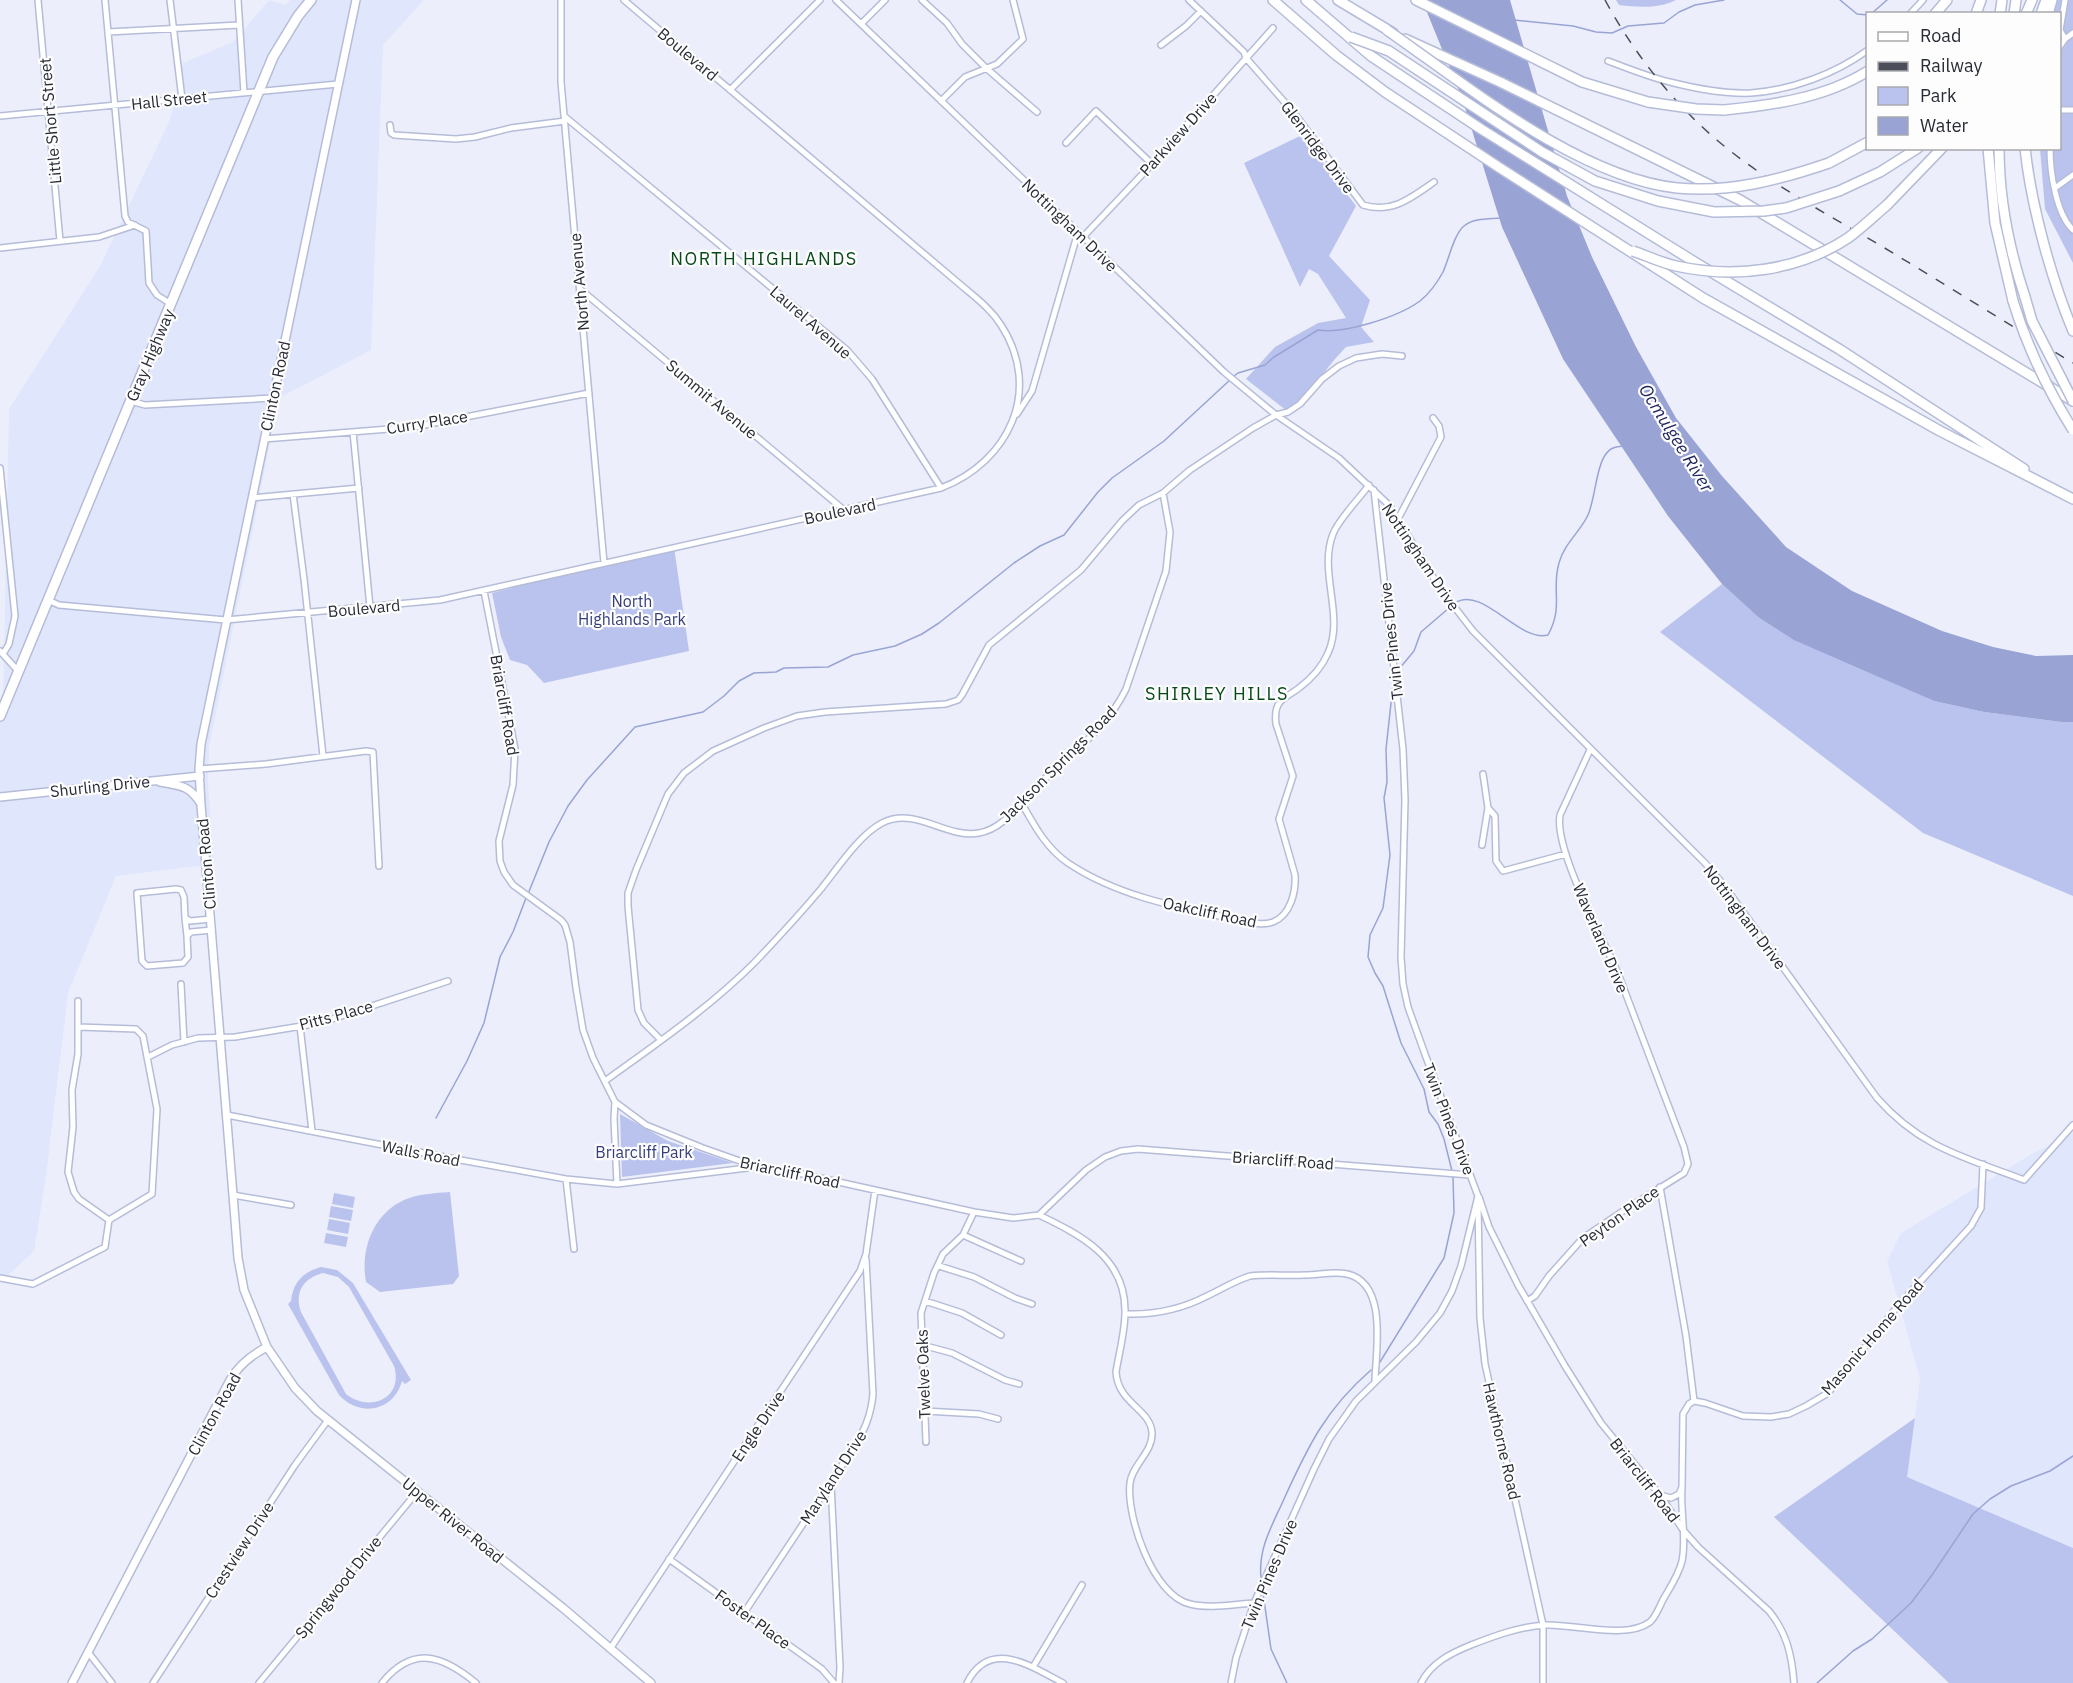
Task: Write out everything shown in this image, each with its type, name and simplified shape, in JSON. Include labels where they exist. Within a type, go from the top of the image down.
[{"type":"highway","name":"Gray Highway","points":[[1,710],[19,672],[273,57],[298,16],[311,0]]},
{"type":"highway","points":[[1273,0],[1336,55],[1385,92],[1703,298],[1931,426],[2071,498]]},
{"type":"highway","points":[[1306,0],[1371,56],[1461,115],[1839,349],[2071,498]]},
{"type":"highway","points":[[1338,0],[1387,30],[1516,120],[1597,164],[1629,176],[1677,188],[1733,188],[1778,180],[1829,163],[1866,143]]},
{"type":"highway","points":[[1416,0],[1582,82],[1648,102],[1696,109],[1724,110],[1776,104],[1810,96],[1844,84],[1866,72]]},
{"type":"highway","points":[[1937,12],[1947,0]]},
{"type":"highway","points":[[2027,12],[2032,0]]},
{"type":"highway","points":[[1387,30],[1607,134],[1740,201],[2073,400]]},
{"type":"highway","points":[[1351,37],[1389,51],[1542,152],[1595,181],[1658,201],[1714,212],[1756,212],[1786,208],[1839,191],[1880,172],[1915,150]]},
{"type":"highway","points":[[1633,251],[1675,266],[1706,270],[1745,272],[1769,269],[1804,260],[1838,244],[1859,230],[1887,205],[1940,150]]},
{"type":"highway","points":[[1988,150],[1995,223],[2013,301],[2036,363],[2073,430]]},
{"type":"highway","points":[[1999,150],[2005,216],[2013,257],[2032,321],[2073,400]]},
{"type":"highway","points":[[2025,150],[2029,179],[2052,273],[2073,331]]},
{"type":"street","name":"Little Short Street","points":[[38,0],[60,241]]},
{"type":"street","points":[[105,0],[125,216],[128,222],[146,231],[151,288],[171,304]]},
{"type":"street","points":[[170,0],[182,99]]},
{"type":"street","points":[[238,0],[244,93]]},
{"type":"street","name":"Clinton Road","points":[[72,1683],[230,1380],[255,1353],[267,1347],[244,1290],[238,1258],[201,805],[202,735],[356,0]]},
{"type":"street","name":"North Avenue","points":[[561,0],[560,40],[564,119],[604,563]]},
{"type":"street","name":"Boulevard","points":[[48,600],[59,604],[226,620],[440,600],[941,488],[967,476],[989,457],[1007,434],[1015,416],[1019,388],[1016,360],[1006,334],[992,313],[624,0]]},
{"type":"street","points":[[730,90],[820,0]]},
{"type":"street","name":"Nottingham Drive","points":[[837,0],[1228,376],[1276,414],[1339,458],[1390,506],[1451,605],[1473,631],[1590,750],[1630,787],[1723,884],[1887,1110],[1899,1122],[1927,1142],[2024,1180],[2073,1125]]},
{"type":"street","points":[[861,24],[885,0]]},
{"type":"street","points":[[922,0],[947,23],[962,44],[986,68],[1037,112]]},
{"type":"street","points":[[941,101],[965,77],[997,64],[1023,39],[1013,0]]},
{"type":"street","name":"Glenridge Drive","points":[[1189,0],[1244,52],[1246,58],[1294,113],[1364,205],[1377,209],[1387,208],[1412,197],[1434,182]]},
{"type":"street","points":[[1912,12],[1923,0]]},
{"type":"street","points":[[2061,25],[2066,0]]},
{"type":"street","points":[[1161,45],[1201,11]]},
{"type":"street","points":[[108,32],[240,25]]},
{"type":"street","name":"Parkview Drive","points":[[1080,235],[1152,164],[1273,28]]},
{"type":"street","points":[[2061,32],[2065,39]]},
{"type":"street","points":[[2061,45],[2073,33]]},
{"type":"street","points":[[1608,61],[1672,83],[1750,93],[1814,78],[1835,70],[1866,51]]},
{"type":"street","name":"Hall Street","points":[[0,116],[338,84]]},
{"type":"street","points":[[1066,143],[1096,111],[1152,164]]},
{"type":"street","points":[[390,125],[391,133],[394,135],[456,139],[564,119]]},
{"type":"street","name":"Laurel Avenue","points":[[564,119],[846,350],[872,379],[941,488]]},
{"type":"street","points":[[2050,150],[2050,164],[2061,213],[2073,230]]},
{"type":"street","points":[[2055,188],[2073,175]]},
{"type":"street","points":[[0,248],[99,237],[135,225]]},
{"type":"street","points":[[1015,416],[1032,390],[1080,235]]},
{"type":"street","name":"Summit Avenue","points":[[580,289],[844,510]]},
{"type":"street","points":[[661,1040],[644,1023],[638,1010],[628,893],[662,806],[684,773],[713,751],[797,716],[946,704],[958,700],[989,645],[1081,570],[1139,505],[1163,493],[1190,470],[1276,414],[1288,412],[1300,404],[1322,379],[1339,366],[1356,358],[1382,354],[1402,356]]},
{"type":"street","name":"Curry Place","points":[[264,439],[414,427],[589,393]]},
{"type":"street","points":[[130,401],[145,405],[272,398]]},
{"type":"street","points":[[1398,519],[1441,438],[1439,426],[1433,418]]},
{"type":"street","points":[[353,432],[370,607]]},
{"type":"street","points":[[0,468],[15,616],[9,644],[2,652],[19,672]]},
{"type":"street","name":"Oakcliff Road","points":[[1021,802],[1040,835],[1052,849],[1066,862],[1108,884],[1177,907],[1245,921],[1267,923],[1282,916],[1289,908],[1296,884],[1279,819],[1293,776],[1275,715],[1280,702],[1309,680],[1320,668],[1328,654],[1334,629],[1328,582],[1332,534],[1368,485]]},
{"type":"street","points":[[252,498],[359,488]]},
{"type":"street","name":"Twin Pines Drive","points":[[1231,1683],[1254,1602],[1329,1439],[1356,1401],[1430,1327],[1452,1291],[1461,1266],[1478,1196],[1408,1007],[1403,984],[1401,957],[1405,800],[1403,749],[1374,490]]},
{"type":"street","name":"Jackson Springs Road","points":[[605,1081],[697,1013],[751,965],[777,939],[873,829],[891,820],[914,819],[959,832],[980,833],[998,825],[1091,736],[1108,718],[1123,696],[1166,571],[1170,532],[1163,493]]},
{"type":"street","points":[[293,494],[323,756]]},
{"type":"street","name":"Briarcliff Road","points":[[483,591],[515,749],[513,785],[499,841],[500,861],[508,879],[561,920],[568,933],[583,1030],[593,1058],[615,1102],[646,1125],[757,1167],[1013,1218],[1039,1215],[1086,1170],[1106,1157],[1121,1151],[1138,1149],[1470,1175]]},
{"type":"street","name":"Waverland Drive","points":[[1590,750],[1560,815],[1558,825],[1566,854],[1618,974],[1676,1127]]},
{"type":"street","points":[[200,772],[373,752],[379,866]]},
{"type":"street","name":"Shurling Drive","points":[[0,797],[152,781],[200,772]]},
{"type":"street","points":[[1482,845],[1488,808],[1483,774]]},
{"type":"street","points":[[152,781],[185,787],[193,791],[201,805]]},
{"type":"street","points":[[1488,808],[1494,816],[1496,861],[1503,871],[1566,854]]},
{"type":"street","points":[[181,890],[184,897],[185,918],[188,957],[186,961],[147,966],[143,964],[136,893],[181,890]]},
{"type":"street","points":[[185,918],[190,921],[211,919]]},
{"type":"street","points":[[186,936],[191,932],[212,930]]},
{"type":"street","name":"Pitts Place","points":[[148,1057],[172,1045],[198,1038],[221,1038],[320,1023],[448,981]]},
{"type":"street","points":[[181,984],[184,1042]]},
{"type":"street","points":[[78,1001],[78,1054],[72,1090],[72,1135],[68,1172],[74,1192],[79,1199],[109,1220]]},
{"type":"street","points":[[300,1026],[312,1131]]},
{"type":"street","points":[[78,1027],[136,1029],[143,1036],[157,1109],[152,1194],[109,1220]]},
{"type":"street","points":[[615,1102],[617,1184]]},
{"type":"street","name":"Walls Road","points":[[227,1115],[566,1179],[617,1184],[757,1167]]},
{"type":"street","name":"Peyton Place","points":[[1527,1301],[1535,1296],[1549,1276],[1583,1238],[1660,1186],[1684,1173],[1688,1164],[1676,1127]]},
{"type":"street","name":"Masonic Home Road","points":[[1694,1401],[1743,1416],[1771,1417],[1789,1414],[1806,1407],[1828,1393],[1897,1307],[1971,1226],[1981,1208],[1983,1164]]},
{"type":"street","points":[[566,1179],[574,1249]]},
{"type":"street","points":[[1421,1683],[1439,1662],[1463,1648],[1511,1632],[1543,1625],[1566,1625],[1618,1631],[1642,1626],[1650,1622],[1677,1576],[1683,1549],[1683,1414],[1689,1404],[1694,1401],[1686,1336],[1660,1186]]},
{"type":"street","name":"Engle Drive","points":[[610,1649],[860,1271],[866,1254],[875,1190]]},
{"type":"street","points":[[233,1195],[291,1205]]},
{"type":"street","name":"Briarcliff Road","points":[[1478,1196],[1489,1227],[1564,1366],[1601,1423],[1660,1495],[1683,1530],[1698,1547],[1769,1611],[1778,1623],[1790,1652],[1794,1683]]},
{"type":"street","name":"Hawthorne Road","points":[[1478,1196],[1480,1318],[1485,1364],[1543,1625],[1543,1683]]},
{"type":"street","name":"Twelve Oaks","points":[[926,1442],[921,1313],[945,1252],[963,1235],[974,1212]]},
{"type":"street","points":[[1039,1215],[1079,1235],[1101,1253],[1114,1270],[1119,1282],[1124,1298],[1125,1314],[1116,1372],[1117,1380],[1122,1394],[1147,1420],[1152,1432],[1150,1444],[1130,1483],[1136,1521],[1152,1570],[1165,1587],[1184,1602],[1204,1606],[1254,1602]]},
{"type":"street","points":[[0,1278],[33,1284],[105,1246],[109,1220]]},
{"type":"street","points":[[963,1235],[1021,1261]]},
{"type":"street","name":"Maryland Drive","points":[[744,1613],[861,1436],[872,1408],[866,1254]]},
{"type":"street","points":[[939,1266],[974,1277],[1032,1304]]},
{"type":"street","points":[[1125,1314],[1153,1313],[1188,1305],[1237,1280],[1250,1276],[1344,1274],[1366,1285],[1375,1308],[1377,1328],[1375,1380]]},
{"type":"street","points":[[926,1301],[962,1313],[1001,1335]]},
{"type":"street","points":[[922,1345],[952,1353],[1005,1380],[1019,1384]]},
{"type":"street","name":"Upper River Road","points":[[267,1347],[299,1393],[328,1420],[563,1608],[651,1683]]},
{"type":"street","points":[[925,1411],[979,1414],[998,1419]]},
{"type":"street","name":"Crestview Drive","points":[[153,1683],[295,1465],[328,1420]]},
{"type":"street","points":[[831,1482],[839,1683]]},
{"type":"street","points":[[1660,1495],[1671,1498],[1682,1488]]},
{"type":"street","name":"Springwood Drive","points":[[259,1683],[417,1492]]},
{"type":"street","name":"Foster Place","points":[[669,1559],[822,1669],[834,1683]]},
{"type":"street","points":[[1033,1667],[1082,1585]]},
{"type":"street","points":[[88,1652],[112,1683]]},
{"type":"street","points":[[382,1683],[399,1666],[424,1658],[449,1663],[476,1683]]},
{"type":"street","points":[[967,1683],[976,1669],[996,1659],[1015,1659],[1063,1683]]},
{"type":"shaded area","points":[[269,0],[285,5],[290,0],[424,0],[383,45],[371,350],[279,398],[209,747],[208,783],[214,864],[116,876],[68,993],[46,1176],[34,1251],[4,1279],[0,1279],[0,707],[3,707],[9,409],[100,266],[170,120],[183,63],[233,42]]},
{"type":"shaded area","points":[[2073,1133],[2073,1548],[1907,1477],[1920,1379],[1887,1261],[1901,1233],[2030,1155]]},
{"type":"green space","points":[[1616,0],[1676,0],[1662,5],[1641,7],[1619,5]]},
{"type":"green space","points":[[2054,0],[2073,0],[2073,263],[2045,209],[2040,150],[2061,150],[2061,12],[2051,12]]},
{"type":"green space","points":[[1302,135],[1356,206],[1329,256],[1370,300],[1361,327],[1374,342],[1346,347],[1291,414],[1246,379],[1275,347],[1318,323],[1346,318],[1318,274],[1309,269],[1300,287],[1244,163]]},
{"type":"green space","name":"North Highlands Park","points":[[674,547],[689,651],[544,683],[527,665],[510,660],[501,637],[492,593]]},
{"type":"green space","points":[[1722,584],[1758,617],[1934,701],[1984,712],[2073,722],[2073,896],[1923,833],[1660,632]]},
{"type":"green space","name":"Briarcliff Park","points":[[620,1114],[668,1141],[733,1163],[622,1177]]},
{"type":"green space","points":[[450,1192],[459,1276],[453,1284],[380,1292],[366,1282],[367,1246],[371,1234],[384,1214],[393,1206],[409,1198]]},
{"type":"green space","points":[[334,1193],[355,1197],[353,1208],[332,1204]]},
{"type":"green space","points":[[331,1206],[353,1210],[351,1221],[329,1217]]},
{"type":"green space","points":[[329,1219],[350,1223],[348,1234],[327,1230]]},
{"type":"green space","points":[[326,1233],[348,1237],[346,1247],[324,1243]]},
{"type":"green space","points":[[321,1267],[337,1270],[353,1283],[411,1380],[405,1384],[402,1381],[392,1399],[384,1405],[366,1409],[357,1407],[339,1395],[288,1304],[300,1279]],"holes":[[[323,1273],[338,1277],[349,1287],[394,1366],[396,1377],[394,1387],[390,1394],[374,1402],[355,1400],[346,1394],[301,1312],[299,1299],[305,1283]]]},
{"type":"green space","points":[[1915,1418],[1907,1477],[2073,1548],[2073,1683],[1949,1683],[1774,1517]]},
{"type":"water","name":"Ocmulgee River","points":[[1422,0],[1510,0],[1567,196],[1592,257],[1636,347],[1676,418],[1722,476],[1786,547],[1852,591],[1942,631],[1993,647],[2036,656],[2073,655],[2073,722],[1984,712],[1934,701],[1794,640],[1758,617],[1722,584],[1668,516],[1563,359],[1502,227],[1462,98]]},
{"type":"waterway","points":[[1514,20],[1573,26],[1596,32],[1612,33],[1628,26],[1664,23],[1679,12],[1695,5],[1724,0]]},
{"type":"waterway","points":[[1840,0],[1857,14],[1866,15]]},
{"type":"waterway","points":[[1873,12],[1887,0]]},
{"type":"waterway","points":[[1234,376],[1265,365],[1318,330],[1329,331],[1356,327],[1399,313],[1410,307],[1424,298],[1438,280],[1457,235],[1464,226],[1476,220],[1500,218]]},
{"type":"waterway","points":[[528,894],[549,842],[568,806],[587,780],[635,727],[703,712],[739,681],[754,673],[776,672],[784,668],[828,667],[853,655],[895,646],[922,634],[1014,563],[1040,546],[1064,535],[1112,478],[1164,441],[1231,379]]},
{"type":"waterway","points":[[1455,603],[1466,600],[1477,602],[1489,607],[1525,631],[1537,635],[1548,635],[1555,615],[1556,582],[1561,556],[1588,515],[1604,457],[1612,449],[1623,446]]},
{"type":"waterway","points":[[1399,669],[1414,651],[1421,632],[1449,608]]},
{"type":"waterway","points":[[1393,685],[1386,749],[1387,782],[1384,798],[1390,855],[1383,908],[1370,935],[1368,957],[1383,986],[1401,1043],[1424,1089],[1429,1112],[1438,1124],[1444,1139],[1452,1171]]},
{"type":"waterway","points":[[436,1118],[467,1061],[484,1023],[500,957],[513,932],[526,898]]},
{"type":"waterway","points":[[1380,1362],[1444,1258],[1454,1213],[1453,1177]]},
{"type":"waterway","points":[[1261,1578],[1262,1557],[1267,1537],[1310,1445],[1342,1399],[1371,1370]]},
{"type":"waterway","points":[[1817,1683],[1853,1651],[1872,1639],[1911,1603],[1973,1514],[1990,1499],[2011,1486],[2050,1471],[2073,1456]]},
{"type":"waterway","points":[[1263,1593],[1271,1649],[1287,1683]]},
{"type":"railway","points":[[1605,0],[1628,39],[1655,76],[1701,126],[1737,156],[1798,197],[2073,363]]},
{"type":"district","name":"NORTH HIGHLANDS","points":[[764,259]]},
{"type":"district","name":"SHIRLEY HILLS","points":[[1217,694]]}]
